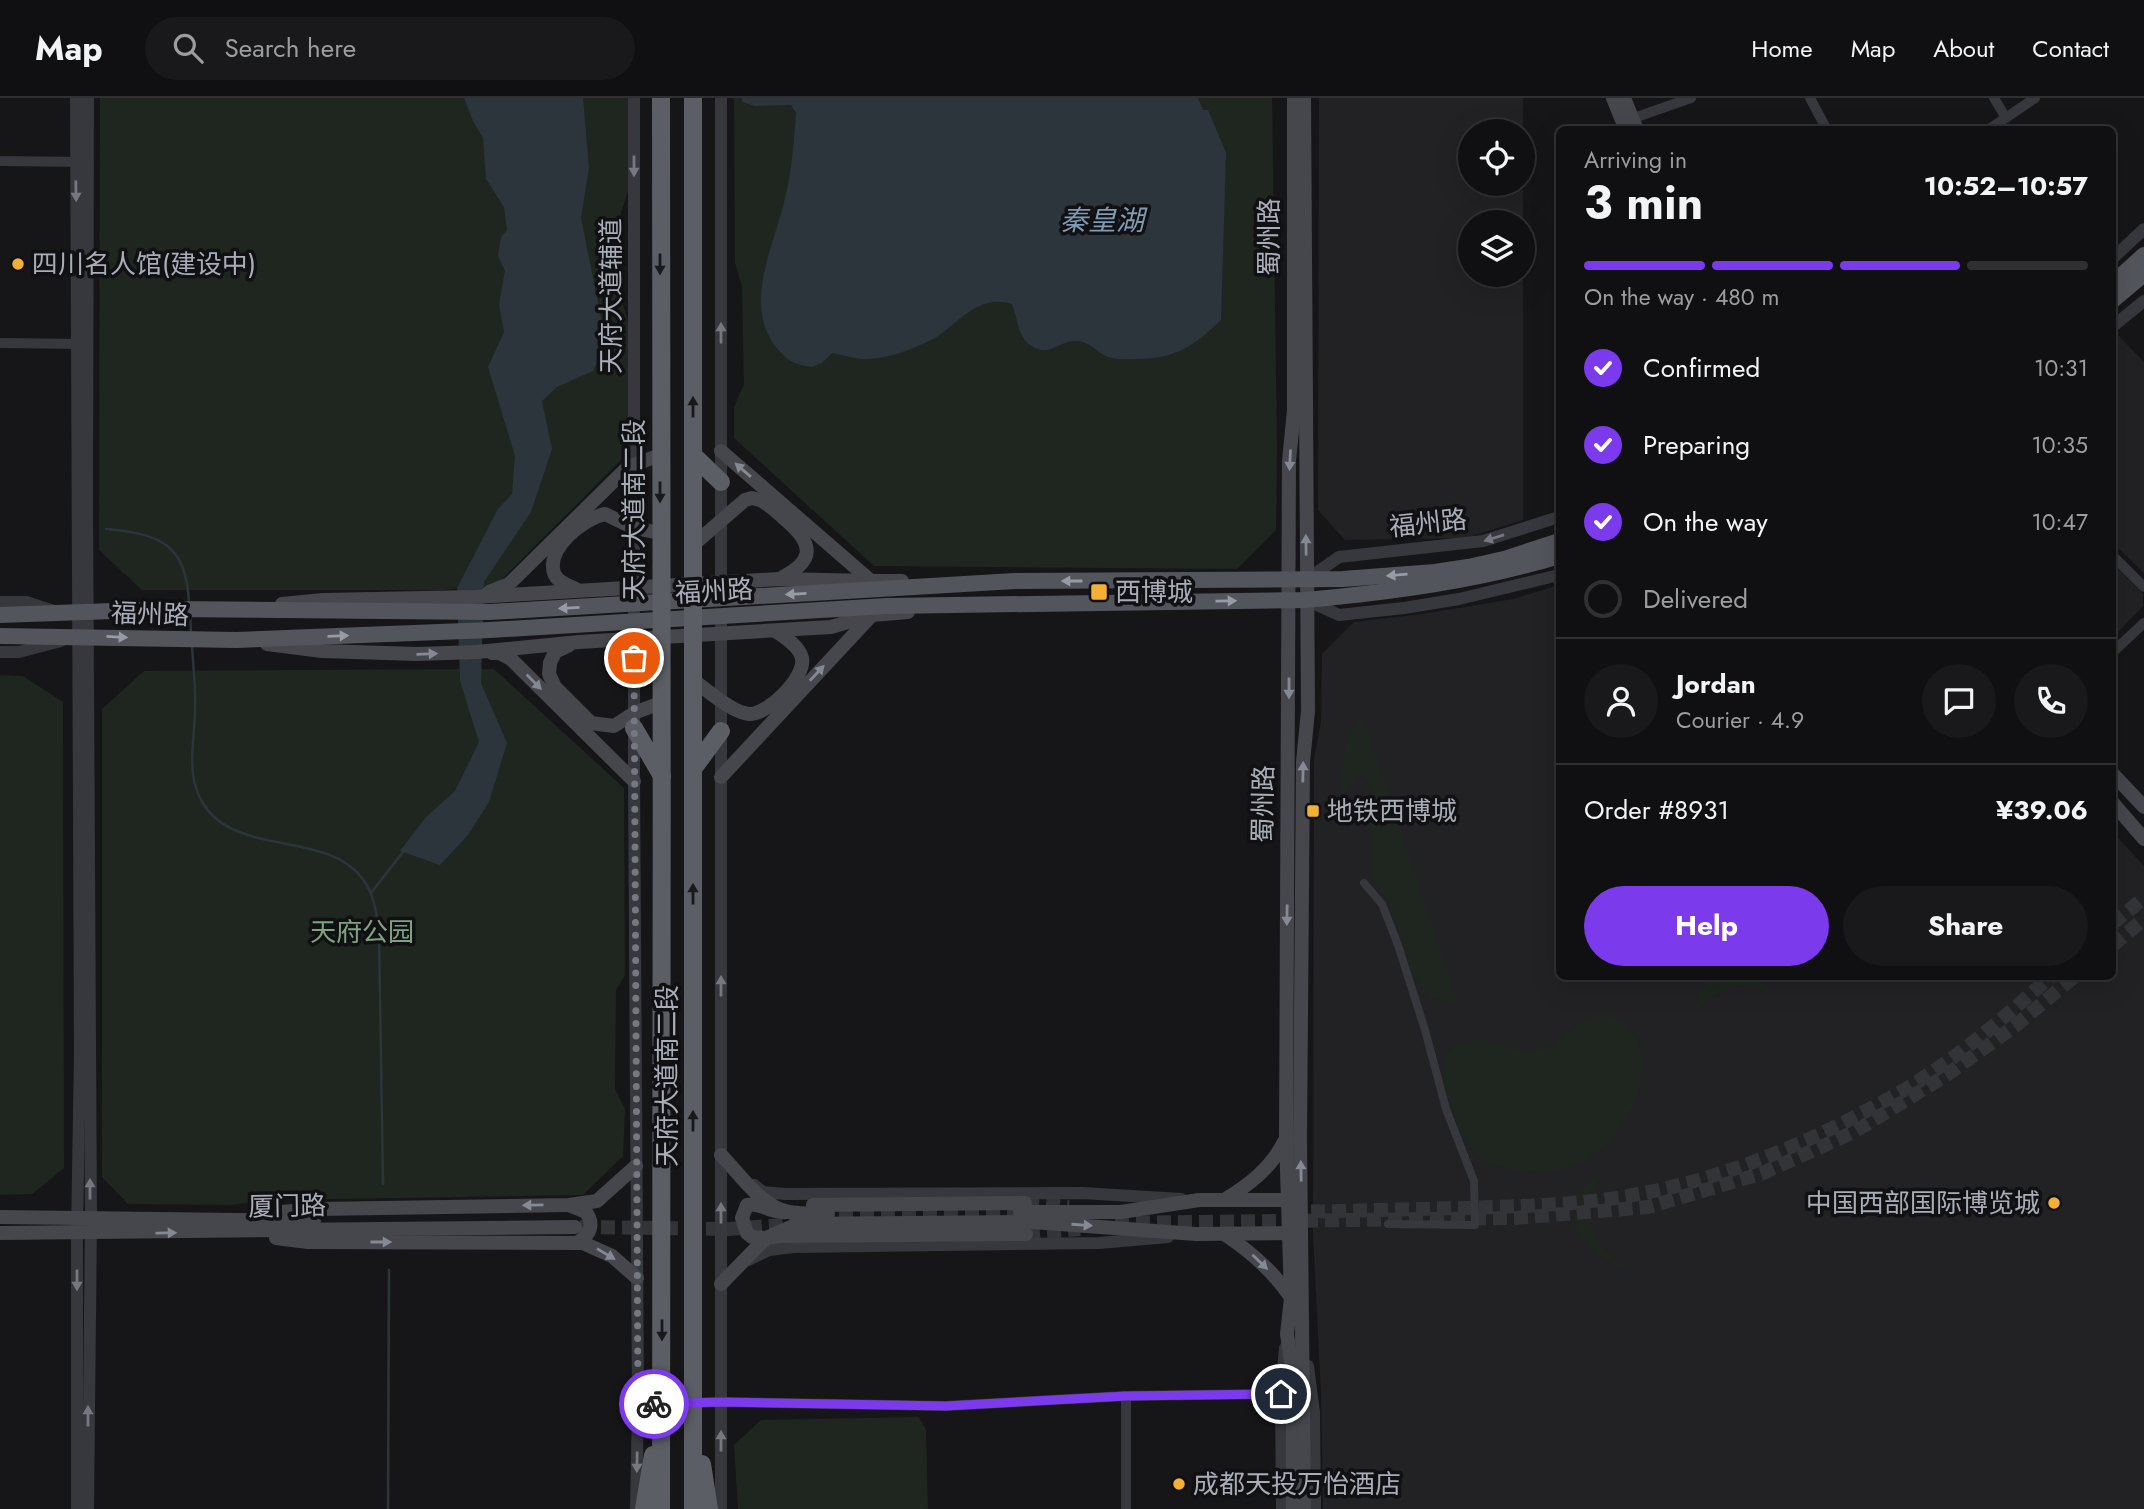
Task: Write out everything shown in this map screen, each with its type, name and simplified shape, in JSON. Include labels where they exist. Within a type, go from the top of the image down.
[{"type":"highway","name":"天府大道南二段","points":[[660,98],[660,533],[663,702],[661,1509]]},
{"type":"highway","name":"天府大道南二段","points":[[693,98],[693,1509]]},
{"type":"highway","points":[[693,455],[721,482]]},
{"type":"highway","points":[[634,720],[663,777]]},
{"type":"highway","points":[[693,769],[721,731]]},
{"type":"highway","points":[[644,1509],[662,1396]]},
{"type":"highway","points":[[693,1407],[709,1509]]},
{"type":"main road","name":"蜀州路","points":[[1294,98],[1294,410],[1289,461],[1289,580],[1298,600],[1308,711],[1303,762],[1295,1200],[1303,1330],[1304,1509]]},
{"type":"main road","name":"蜀州路","points":[[1295,1200],[1286,1138],[1298,600],[1306,580],[1304,98]]},
{"type":"main road","points":[[1612,98],[1629,125]]},
{"type":"main road","points":[[1624,98],[1629,125]]},
{"type":"main road","points":[[2116,280],[2144,254]]},
{"type":"main road","points":[[2116,298],[2144,274]]},
{"type":"main road","points":[[721,451],[871,581]]},
{"type":"main road","points":[[474,597],[509,584],[634,463],[660,454]]},
{"type":"main road","points":[[693,545],[745,500],[760,500],[802,535],[806,543],[804,561],[798,568],[779,579]]},
{"type":"main road","points":[[580,591],[562,583],[554,575],[553,564],[556,552],[564,541],[588,520],[599,515],[612,517],[634,528],[660,533]]},
{"type":"main road","name":"福州路","points":[[0,615],[169,608],[490,612],[1015,581],[1355,578],[1457,568],[1504,559],[1556,542]]},
{"type":"main road","name":"福州路","points":[[0,636],[237,640],[490,630],[887,606],[1298,600],[1356,596],[1475,577],[1556,557]]},
{"type":"main road","points":[[237,608],[323,600],[474,597],[779,579],[1015,581]]},
{"type":"main road","points":[[237,640],[322,651],[417,654],[477,652],[579,642],[831,627],[872,615],[1002,605]]},
{"type":"main road","points":[[721,777],[872,615]]},
{"type":"main road","points":[[693,680],[737,711],[750,714],[771,707],[795,680],[802,667],[802,656],[789,639],[775,631]]},
{"type":"main road","points":[[579,642],[555,652],[549,674],[555,687],[591,723],[614,726],[634,720],[663,702]]},
{"type":"main road","points":[[477,652],[500,653],[510,659],[634,781]]},
{"type":"main road","points":[[2116,777],[2144,807]]},
{"type":"main road","points":[[2116,807],[2144,839]]},
{"type":"main road","points":[[1223,1201],[1247,1186],[1276,1157],[1286,1138]]},
{"type":"main road","points":[[721,1155],[759,1196],[786,1212]]},
{"type":"main road","points":[[573,1217],[597,1201],[636,1166]]},
{"type":"main road","points":[[759,1196],[787,1203],[811,1205],[1026,1203]]},
{"type":"main road","points":[[1026,1234],[766,1238],[752,1237],[747,1233],[742,1218],[747,1205],[752,1204],[777,1213],[813,1214],[1121,1212],[1199,1200],[1295,1200]]},
{"type":"main road","name":"厦门路","points":[[0,1233],[318,1209],[573,1217]]},
{"type":"main road","points":[[573,1217],[586,1212],[590,1217],[590,1231],[587,1237],[577,1243]]},
{"type":"main road","name":"厦门路","points":[[0,1217],[84,1226],[216,1232],[573,1217]]},
{"type":"main road","points":[[721,1284],[766,1238],[779,1230],[798,1224],[1032,1222],[1196,1234],[1296,1233]]},
{"type":"main road","points":[[216,1232],[308,1242],[577,1243],[597,1247],[637,1278]]},
{"type":"main road","name":"蜀州路","points":[[1293,1509],[1293,1376],[1287,1334],[1296,1233]]},
{"type":"main road","points":[[1223,1234],[1249,1251],[1279,1280],[1291,1298]]},
{"type":"street","points":[[76,98],[82,161],[80,1052],[88,1509]]},
{"type":"street","points":[[82,161],[88,98]]},
{"type":"street","name":"天府大道辅道","points":[[634,98],[638,1405],[636,1509]]},
{"type":"street","points":[[721,98],[721,1509]]},
{"type":"street","points":[[1629,125],[1691,98]]},
{"type":"street","points":[[1810,98],[1825,126]]},
{"type":"street","points":[[1994,98],[2006,118]]},
{"type":"street","points":[[1994,126],[2035,98]]},
{"type":"street","points":[[0,161],[82,161]]},
{"type":"street","points":[[2116,255],[2144,229]]},
{"type":"street","points":[[2116,324],[2144,301]]},
{"type":"street","points":[[0,343],[82,344]]},
{"type":"street","name":"福州路","points":[[1306,580],[1339,557],[1483,541],[1556,518]]},
{"type":"street","points":[[83,550],[89,613],[83,636]]},
{"type":"street","points":[[2116,559],[2144,587]]},
{"type":"street","name":"福州路","points":[[1298,600],[1339,615],[1352,614],[1459,599],[1556,576]]},
{"type":"street","points":[[0,602],[26,602],[61,613]]},
{"type":"street","points":[[2116,649],[2144,623]]},
{"type":"street","points":[[0,652],[19,652],[83,636]]},
{"type":"street","points":[[1364,883],[1382,904],[1398,945],[1449,1118],[1474,1181],[1475,1225],[1388,1224]]},
{"type":"street","points":[[744,1178],[763,1192],[785,1194],[1082,1193],[1199,1200]]},
{"type":"street","points":[[77,1509],[84,1226]]},
{"type":"street","points":[[744,1261],[769,1250],[794,1247],[1099,1243],[1196,1234]]},
{"type":"street","points":[[1303,1330],[1314,1413],[1315,1509]]},
{"type":"street","points":[[1282,1509],[1281,1394],[1287,1334]]},
{"type":"street","points":[[638,1405],[720,1402],[946,1406],[1126,1396],[1281,1394]]},
{"type":"street","points":[[1126,1396],[1126,1509]]},
{"type":"shaded area","points":[[1319,98],[1523,98],[1523,119],[1458,119],[1458,196],[1523,196],[1523,210],[1458,210],[1458,287],[1523,287],[1523,520],[1465,538],[1345,540],[1318,510]]},
{"type":"shaded area","points":[[2118,335],[2144,362],[2144,573],[2116,546]]},
{"type":"shaded area","points":[[2116,567],[2143,594],[2143,606],[2116,634]]},
{"type":"shaded area","points":[[1556,586],[1556,980],[2116,980],[2116,835],[2144,866],[2144,1509],[1323,1509],[1321,1395],[1313,1233],[1314,759],[1321,722],[1322,654],[1354,622],[1513,599]]},
{"type":"green space","points":[[100,98],[629,98],[629,188],[621,212],[621,298],[629,325],[628,453],[496,585],[442,590],[142,590],[99,550]]},
{"type":"green space","points":[[734,98],[1272,98],[1276,530],[1237,569],[874,566],[734,438],[734,407],[744,384],[742,286],[735,263]]},
{"type":"green space","name":"天府公园","points":[[494,669],[624,788],[625,975],[616,990],[615,1089],[625,1109],[623,1156],[583,1195],[270,1200],[230,1205],[128,1204],[102,1177],[102,709],[144,671]]},
{"type":"green space","points":[[0,675],[23,676],[63,702],[64,1168],[32,1194],[0,1195]]},
{"type":"green space","points":[[1360,713],[1370,736],[1459,1006],[1427,996],[1413,972],[1390,906],[1371,876],[1370,782],[1359,776],[1341,799],[1346,744]]},
{"type":"green space","points":[[1712,980],[1758,980],[1779,1000],[1755,988],[1732,988],[1711,997],[1692,1015],[1705,986]]},
{"type":"green space","points":[[1604,1014],[1628,1027],[1640,1046],[1643,1069],[1638,1094],[1626,1118],[1610,1140],[1591,1157],[1570,1167],[1551,1171],[1511,1169],[1492,1165],[1480,1158],[1463,1134],[1446,1091],[1443,1069],[1450,1051],[1458,1045],[1477,1040],[1519,1049],[1541,1049],[1558,1041],[1586,1019]]},
{"type":"green space","points":[[1602,1171],[1590,1205],[1590,1220],[1594,1233],[1612,1256],[1642,1273],[1600,1256],[1588,1246],[1580,1234],[1575,1221],[1576,1207],[1585,1188]]},
{"type":"green space","points":[[919,1417],[926,1430],[928,1509],[738,1509],[734,1445],[761,1420]]},
{"type":"water","points":[[464,98],[583,98],[589,168],[581,218],[606,343],[593,371],[557,387],[542,401],[552,449],[531,512],[484,582],[481,683],[507,743],[489,802],[468,835],[440,865],[400,851],[426,817],[455,791],[479,742],[460,681],[457,588],[498,509],[512,494],[515,456],[488,367],[504,332],[499,304],[505,271],[498,256],[501,237],[507,230],[504,207],[486,179],[483,138]]},
{"type":"water","name":"秦皇湖","points":[[742,98],[1198,98],[1203,110],[1208,110],[1226,153],[1221,320],[1192,344],[1172,354],[1118,359],[1108,357],[1079,341],[1047,350],[1036,348],[1022,336],[1012,304],[987,303],[976,307],[927,342],[899,353],[865,359],[832,353],[822,363],[812,367],[787,359],[766,330],[761,293],[787,187],[796,113],[791,105],[755,106],[742,102]]},
{"type":"waterway","points":[[106,529],[142,534],[167,546],[182,567],[189,603]]},
{"type":"waterway","points":[[190,614],[191,635]]},
{"type":"waterway","points":[[192,645],[195,701],[192,769],[196,788],[208,811],[226,826],[249,835],[323,852],[344,862],[362,878],[372,897],[379,933],[383,1184]]},
{"type":"waterway","points":[[371,893],[403,852]]},
{"type":"waterway","points":[[388,1509],[389,1270]]},
{"type":"tunnel","points":[[2116,921],[2144,898]]},
{"type":"tunnel","points":[[2116,943],[2144,919]]},
{"type":"tunnel","points":[[1290,1212],[1532,1206],[1622,1197],[1713,1176],[1814,1137],[1909,1087],[2000,1021],[2046,980]]},
{"type":"tunnel","points":[[1115,1223],[1515,1218],[1648,1207],[1763,1173],[1854,1132],[1948,1074],[2015,1026],[2070,980]]},
{"type":"tunnel","points":[[1025,1203],[1069,1207]]},
{"type":"tunnel","points":[[818,1216],[1032,1214]]},
{"type":"tunnel","points":[[580,1227],[729,1229],[797,1224]]},
{"type":"tunnel","points":[[1026,1234],[1080,1229]]},
{"type":"way so far","points":[[634,658],[638,1405],[654,1404]]},
{"type":"place","name":"四川名人馆(建设中)","points":[[18,264]]},
{"type":"place","name":"西博城","points":[[1099,592]]},
{"type":"place","name":"地铁西博城","points":[[1313,811]]},
{"type":"place","name":"中国西部国际博览城","points":[[2054,1203]]},
{"type":"place","name":"成都天投万怡酒店","points":[[1179,1484]]},
{"type":"route","points":[[654,1404],[720,1402],[946,1406],[1126,1396],[1281,1394]]}]
